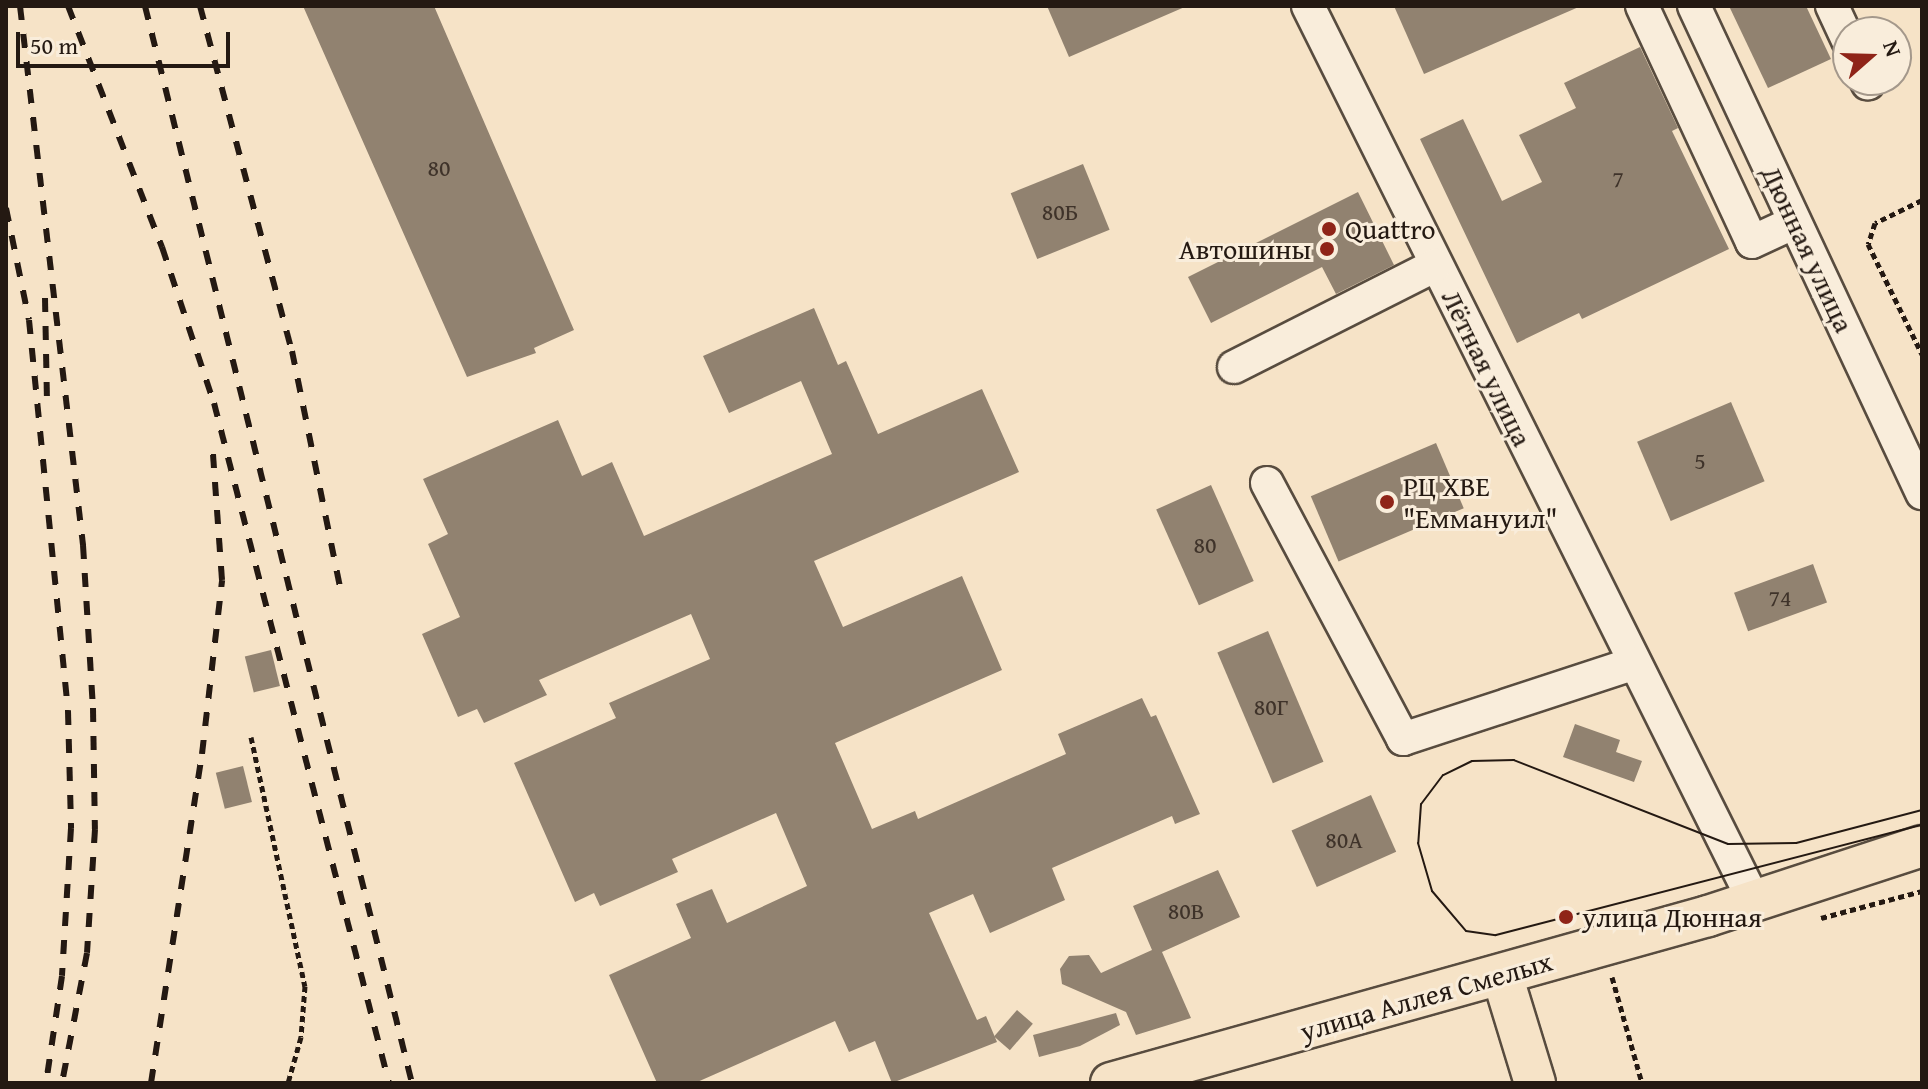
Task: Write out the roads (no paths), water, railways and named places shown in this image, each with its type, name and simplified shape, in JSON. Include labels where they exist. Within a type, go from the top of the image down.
[{"type":"main road","name":"улица Аллея Смелых","points":[[1111,1083],[1502,975],[1754,901],[1922,846]]},
{"type":"main road","points":[[1502,975],[1535,1083]]},
{"type":"street","name":"Лётная улица","points":[[1308,6],[1633,664],[1754,901]]},
{"type":"street","points":[[1642,6],[1752,242],[1795,222]]},
{"type":"street","name":"Дюнная улица","points":[[1694,6],[1922,493]]},
{"type":"street","points":[[1234,367],[1436,265]]},
{"type":"street","points":[[1267,483],[1403,739],[1633,664]]},
{"type":"tram line","points":[[1922,810],[1796,843],[1728,844],[1514,760],[1472,761],[1443,775],[1421,804],[1418,843],[1432,891],[1466,931],[1496,935],[1922,825]]},
{"type":"railway","points":[[20,6],[83,545],[93,708],[95,829],[87,953],[62,1083]]},
{"type":"railway","points":[[68,6],[162,247],[214,403],[389,1083]]},
{"type":"railway","points":[[145,6],[412,1083]]},
{"type":"railway","points":[[200,6],[292,351],[341,592]]},
{"type":"railway","points":[[6,208],[29,320],[68,711],[71,828],[62,976],[46,1083]]},
{"type":"railway","points":[[45,298],[47,398]]},
{"type":"railway","points":[[151,1083],[202,754],[222,580],[212,442]]},
{"type":"place","name":"Quattro","points":[[1329,229]]},
{"type":"place","name":"Автошины","points":[[1327,249]]},
{"type":"place","name":"РЦ ХВЕ \"Еммануил\"","points":[[1387,502]]},
{"type":"place","name":"улица Дюнная","points":[[1566,917]]}]
